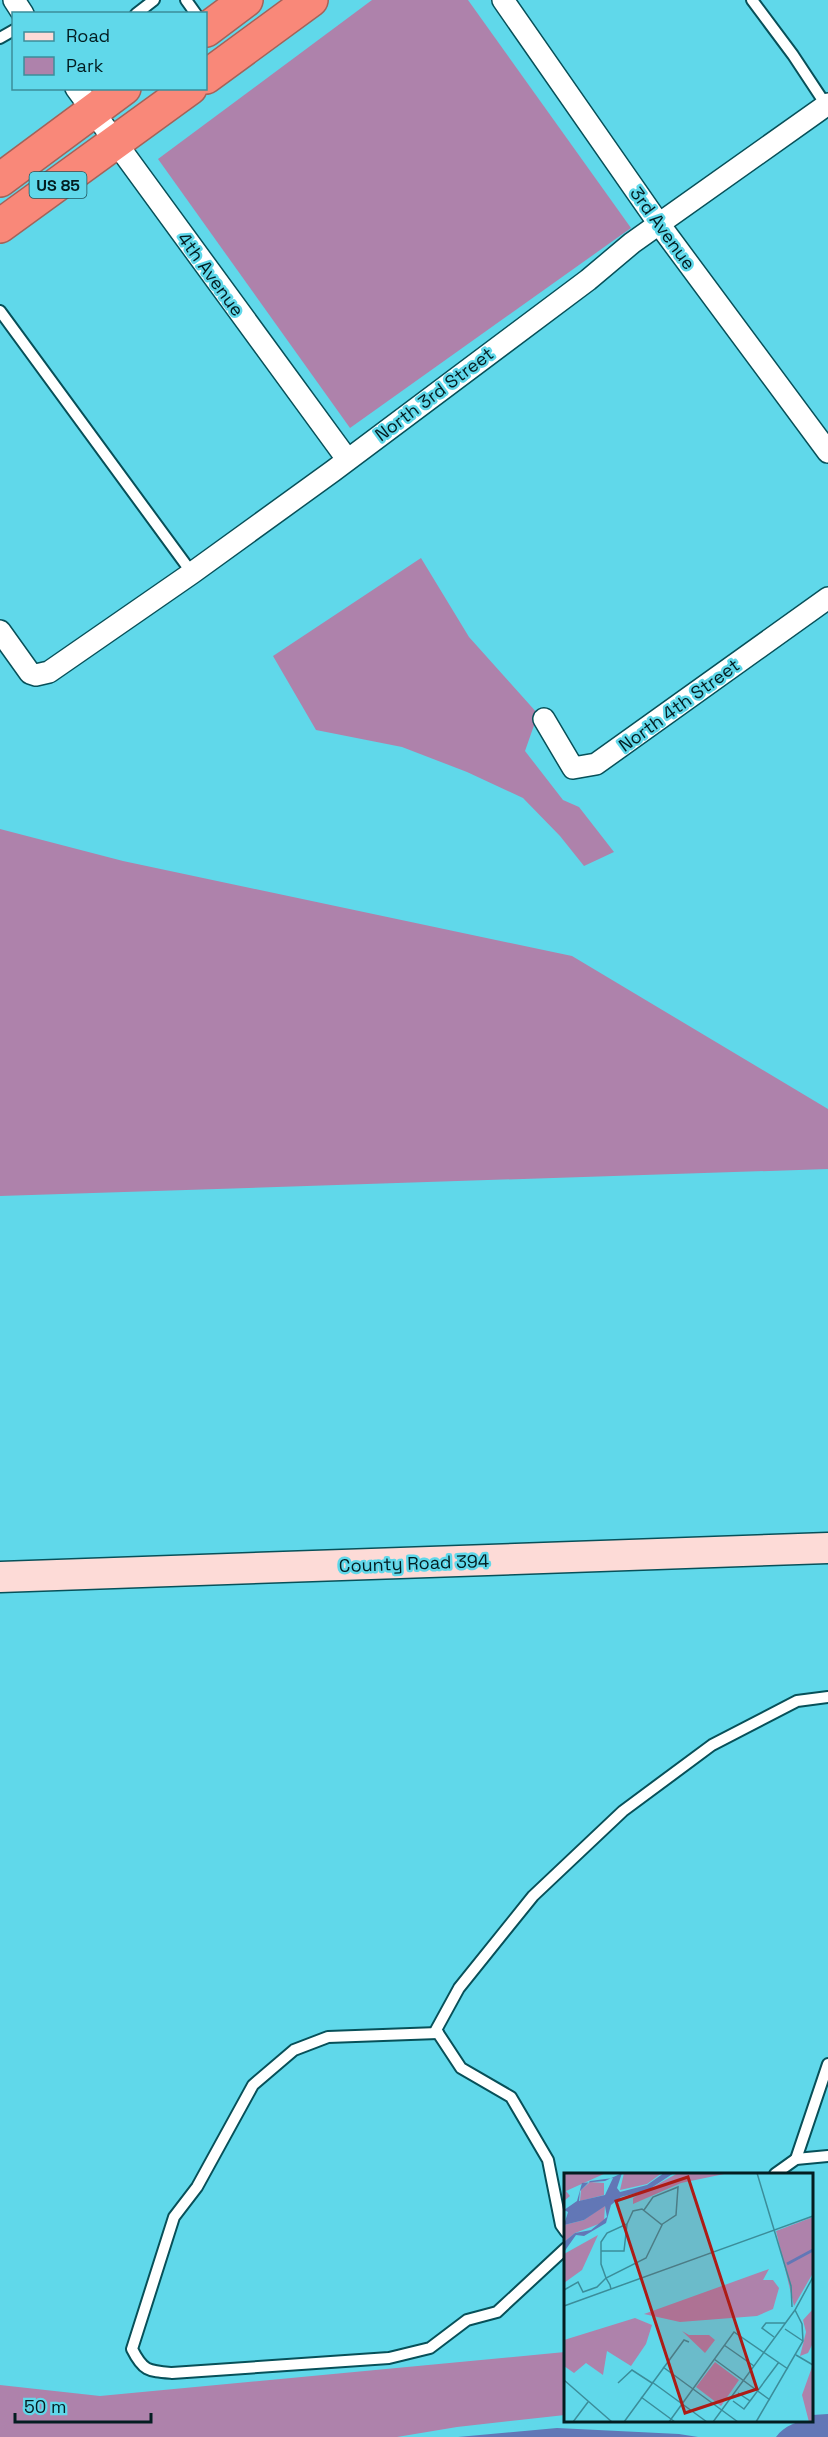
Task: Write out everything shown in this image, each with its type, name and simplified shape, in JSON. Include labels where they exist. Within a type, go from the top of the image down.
[{"type":"highway","points":[[207,23],[246,0]]},
{"type":"highway","points":[[207,76],[311,0]]},
{"type":"highway","name":"US 85","points":[[0,180],[84,100],[117,90]]},
{"type":"highway","name":"US 85","points":[[0,226],[187,90]]},
{"type":"street","name":"3rd Avenue","points":[[503,0],[659,224],[828,452]]},
{"type":"street","name":"4th Avenue","points":[[84,100],[347,459]]},
{"type":"street","name":"North 3rd Street","points":[[0,631],[30,673],[36,675],[49,672],[192,573],[659,224],[827,106]]},
{"type":"street","name":"North 4th Street","points":[[544,719],[573,768],[596,764],[828,598]]},
{"type":"street","name":"County Road 394","points":[[0,1577],[828,1548]]},
{"type":"lane","points":[[139,12],[154,0]]},
{"type":"lane","points":[[752,0],[827,106]]},
{"type":"lane","points":[[0,311],[192,573]]},
{"type":"lane","points":[[564,2229],[561,2225],[548,2160],[511,2097],[461,2068],[436,2030],[459,1988],[533,1896],[623,1811],[712,1744],[797,1701],[828,1697]]},
{"type":"lane","points":[[438,2033],[328,2037],[294,2050],[253,2085],[197,2187],[174,2217],[132,2349],[141,2365],[151,2371],[172,2373],[389,2358],[430,2348],[467,2320],[497,2312],[564,2250]]},
{"type":"lane","points":[[796,2159],[828,2064]]},
{"type":"lane","points":[[778,2173],[796,2159],[828,2156]]},
{"type":"green space","points":[[372,0],[468,0],[631,228],[350,428],[158,159]]},
{"type":"green space","points":[[421,558],[469,637],[538,714],[525,751],[563,800],[579,807],[614,852],[584,866],[560,836],[523,798],[467,772],[402,747],[316,730],[273,656]]},
{"type":"green space","points":[[0,829],[123,861],[572,956],[828,1109],[828,1169],[0,1196]]},
{"type":"green space","points":[[564,2352],[564,2415],[457,2427],[397,2437],[0,2437],[0,2385],[100,2396]]},
{"type":"water","points":[[828,2414],[828,2437],[776,2437],[792,2424],[813,2422],[813,2415]]},
{"type":"water","points":[[557,2428],[679,2434],[698,2437],[458,2437]]}]
